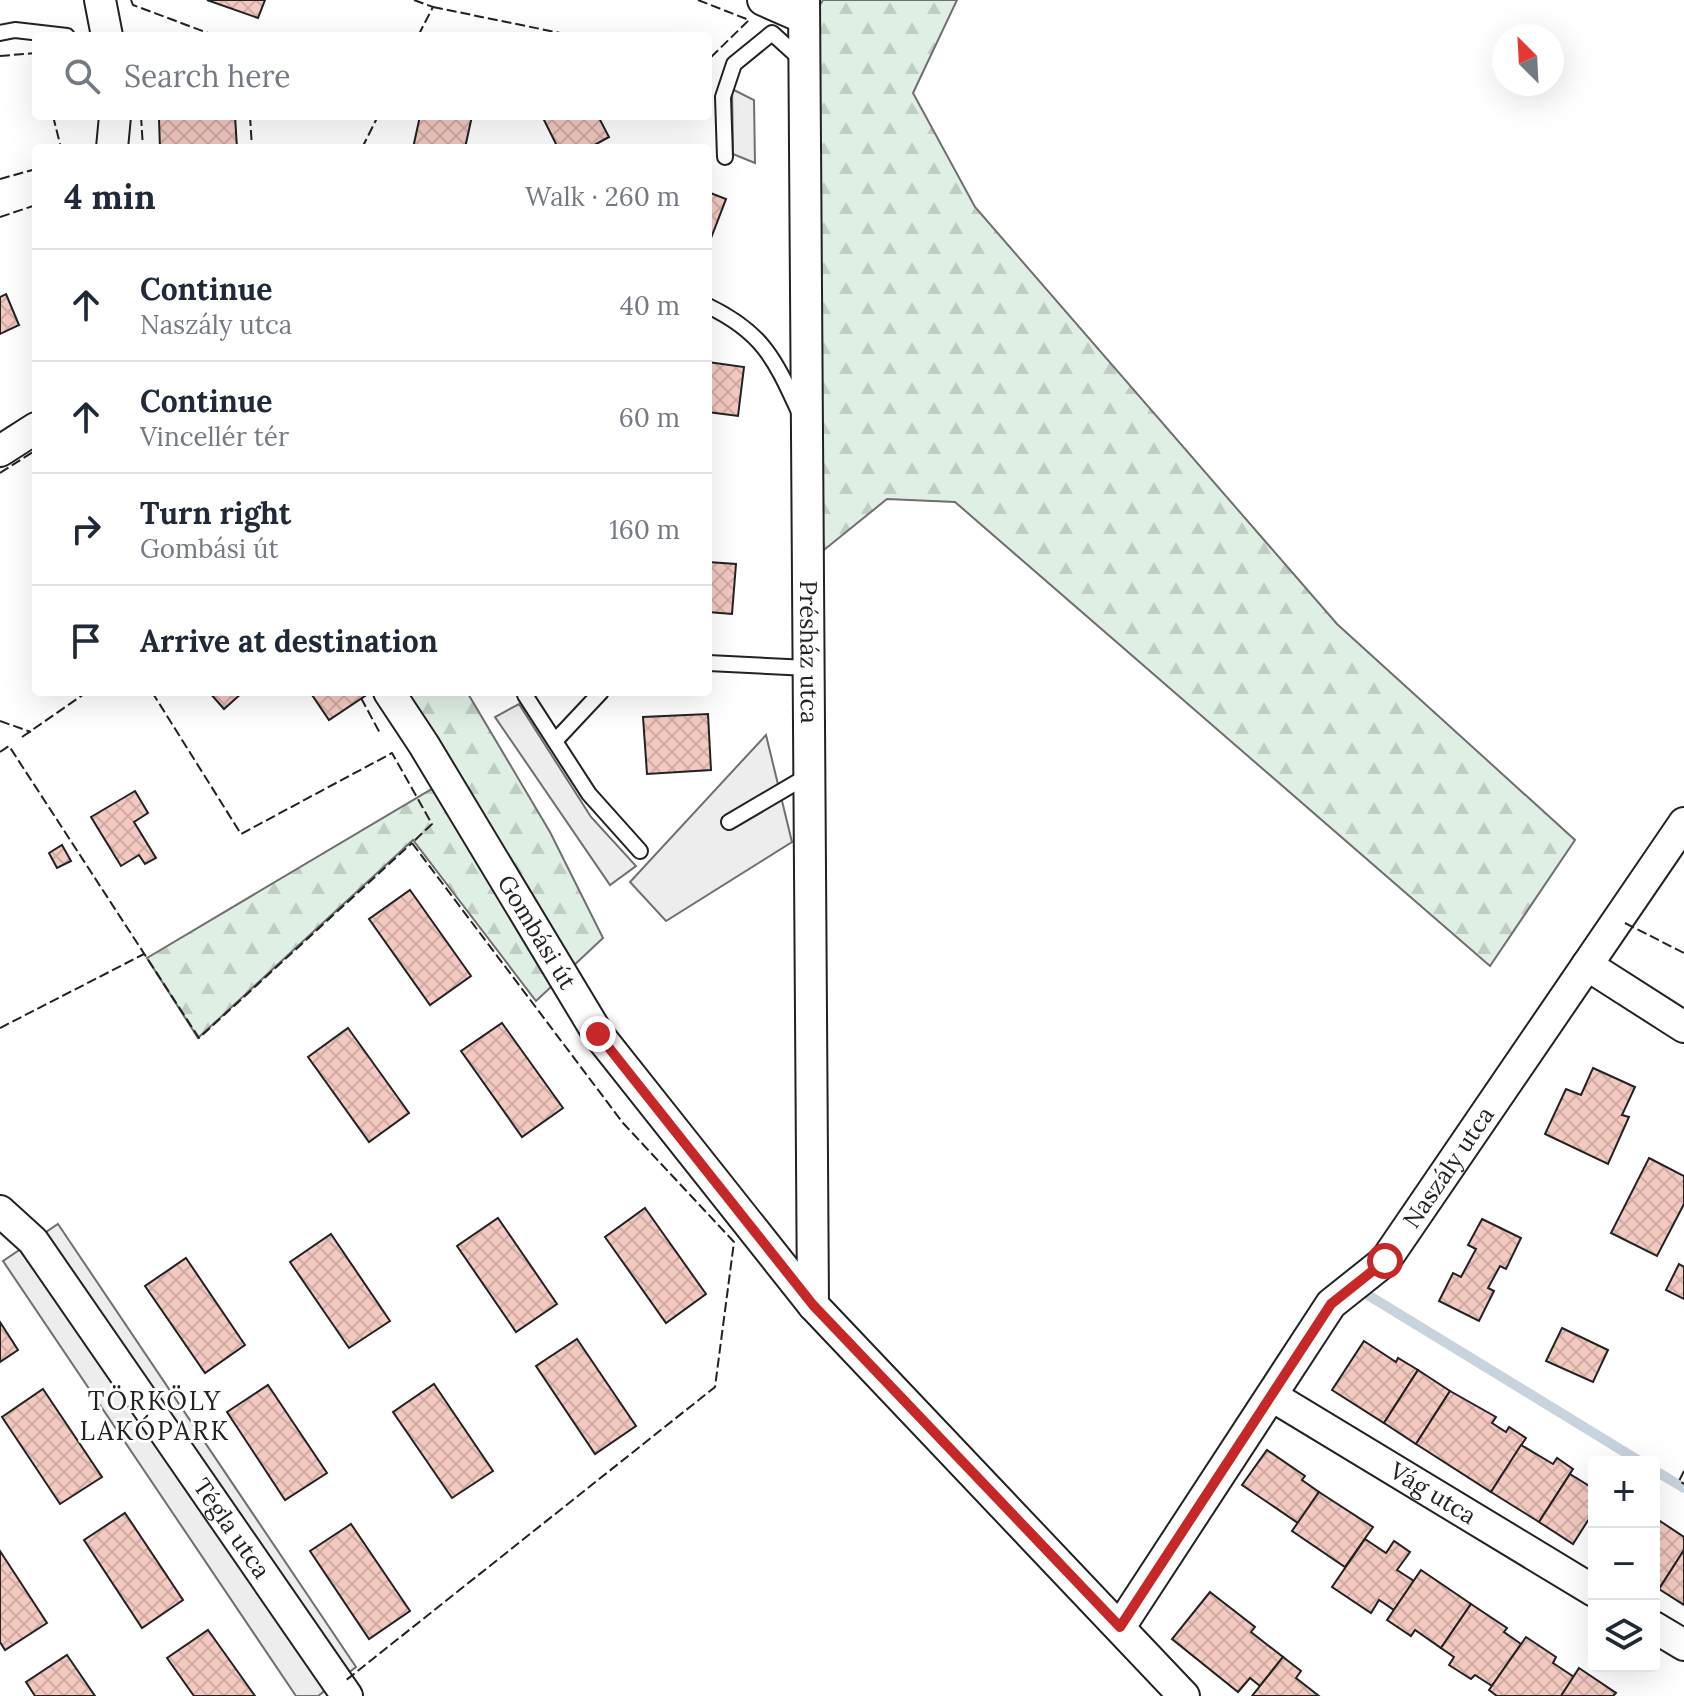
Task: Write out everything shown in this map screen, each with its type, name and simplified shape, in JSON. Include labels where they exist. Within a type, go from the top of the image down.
[{"type":"street","points":[[100,0],[106,32]]},
{"type":"street","points":[[763,0],[804,9]]},
{"type":"street","name":"Présház utca","points":[[804,9],[813,1305]]},
{"type":"street","points":[[112,144],[115,120]]},
{"type":"street","points":[[0,451],[32,431]]},
{"type":"street","name":"Gombási út","points":[[392,696],[598,1034],[813,1305],[1184,1696]]},
{"type":"street","name":"Naszály utca","points":[[1120,1627],[1331,1304],[1385,1261],[1684,823]]},
{"type":"street","points":[[1587,965],[1684,1027]]},
{"type":"street","name":"Tégla utca","points":[[0,1211],[33,1241],[347,1696]]},
{"type":"street","name":"Vág utca","points":[[1272,1396],[1588,1587]]},
{"type":"street","points":[[1660,1631],[1684,1645]]},
{"type":"lane","points":[[0,33],[15,30],[32,32]]},
{"type":"lane","points":[[725,157],[716,96],[734,64],[772,33],[804,62]]},
{"type":"lane","points":[[712,308],[752,332],[778,368],[806,428]]},
{"type":"lane","points":[[712,663],[808,668]]},
{"type":"lane","points":[[526,696],[589,794],[640,851]]},
{"type":"lane","points":[[555,741],[597,696]]},
{"type":"lane","points":[[729,822],[809,775]]},
{"type":"green space","points":[[823,0],[957,0],[913,93],[975,207],[1337,624],[1575,840],[1490,966],[955,502],[887,499],[819,554],[820,5]]},
{"type":"green space","points":[[403,696],[469,696],[550,832],[603,938],[536,1001],[413,840],[198,1038],[147,958],[445,781]]},
{"type":"shaded area","points":[[732,89],[754,100],[755,163],[733,154]]},
{"type":"shaded area","points":[[519,704],[591,817],[636,866],[610,885],[495,717]]},
{"type":"shaded area","points":[[766,735],[792,842],[666,921],[630,882]]},
{"type":"shaded area","points":[[58,1224],[356,1667],[318,1696],[296,1696],[3,1261]]},
{"type":"building","points":[[207,0],[265,0],[258,18]]},
{"type":"building","points":[[159,120],[235,120],[237,144],[160,144]]},
{"type":"building","points":[[419,120],[471,120],[466,144],[414,144]]},
{"type":"building","points":[[544,120],[600,120],[609,137],[596,144],[556,144]]},
{"type":"building","points":[[712,194],[726,199],[712,236]]},
{"type":"building","points":[[6,294],[19,325],[0,334],[0,297]]},
{"type":"building","points":[[712,363],[744,367],[738,416],[712,413]]},
{"type":"building","points":[[712,562],[736,564],[732,614],[712,612]]},
{"type":"building","points":[[213,696],[239,696],[224,709]]},
{"type":"building","points":[[313,696],[365,696],[329,720]]},
{"type":"building","points":[[708,714],[711,770],[647,774],[643,717]]},
{"type":"building","points":[[135,791],[148,813],[134,822],[156,858],[145,864],[139,855],[121,866],[91,817]]},
{"type":"building","points":[[62,845],[71,861],[57,868],[49,853]]},
{"type":"building","points":[[410,890],[471,976],[430,1005],[369,919]]},
{"type":"building","points":[[502,1023],[563,1108],[522,1137],[461,1051]]},
{"type":"building","points":[[348,1028],[409,1113],[369,1142],[308,1057]]},
{"type":"building","points":[[1593,1068],[1635,1087],[1622,1115],[1629,1117],[1608,1164],[1545,1134],[1566,1089],[1581,1095]]},
{"type":"building","points":[[1649,1158],[1684,1176],[1684,1204],[1657,1256],[1611,1233]]},
{"type":"building","points":[[645,1208],[706,1294],[666,1323],[605,1237]]},
{"type":"building","points":[[498,1218],[557,1304],[516,1332],[457,1246]]},
{"type":"building","points":[[1482,1219],[1521,1238],[1506,1269],[1500,1266],[1488,1288],[1494,1291],[1479,1321],[1439,1301],[1453,1273],[1461,1277],[1476,1249],[1468,1245]]},
{"type":"building","points":[[331,1234],[390,1321],[349,1348],[290,1262]]},
{"type":"building","points":[[186,1258],[245,1345],[205,1373],[145,1286]]},
{"type":"building","points":[[1679,1264],[1684,1267],[1684,1299],[1666,1290]]},
{"type":"building","points":[[0,1322],[18,1350],[0,1362]]},
{"type":"building","points":[[1562,1328],[1608,1350],[1593,1382],[1546,1361]]},
{"type":"building","points":[[577,1339],[636,1426],[595,1454],[536,1366]]},
{"type":"building","points":[[1364,1341],[1396,1362],[1398,1358],[1418,1370],[1384,1423],[1332,1390]]},
{"type":"building","points":[[1418,1370],[1450,1391],[1416,1444],[1384,1423]]},
{"type":"building","points":[[434,1384],[493,1471],[452,1498],[393,1412]]},
{"type":"building","points":[[268,1385],[327,1473],[285,1500],[227,1412]]},
{"type":"building","points":[[43,1389],[102,1477],[60,1504],[2,1417]]},
{"type":"building","points":[[1450,1391],[1496,1417],[1492,1423],[1506,1432],[1509,1427],[1526,1438],[1491,1492],[1416,1444]]},
{"type":"building","points":[[1521,1445],[1553,1464],[1557,1458],[1573,1469],[1539,1522],[1491,1492]]},
{"type":"building","points":[[1267,1450],[1305,1476],[1302,1480],[1319,1492],[1298,1523],[1242,1485]]},
{"type":"building","points":[[1570,1474],[1588,1485],[1588,1520],[1573,1544],[1539,1522]]},
{"type":"building","points":[[1319,1492],[1373,1527],[1345,1567],[1292,1531]]},
{"type":"building","points":[[125,1513],[183,1600],[142,1628],[84,1540]]},
{"type":"building","points":[[1660,1521],[1684,1537],[1684,1550],[1660,1587]]},
{"type":"building","points":[[351,1524],[410,1611],[369,1639],[310,1551]]},
{"type":"building","points":[[1365,1539],[1386,1553],[1394,1541],[1410,1552],[1397,1570],[1414,1581],[1394,1610],[1379,1600],[1371,1613],[1332,1587]]},
{"type":"building","points":[[1684,1550],[1684,1605],[1660,1587]]},
{"type":"building","points":[[0,1551],[47,1623],[5,1650],[0,1642]]},
{"type":"building","points":[[1421,1570],[1471,1604],[1441,1648],[1415,1630],[1411,1636],[1387,1620]]},
{"type":"building","points":[[1210,1592],[1255,1627],[1251,1632],[1283,1657],[1260,1686],[1250,1678],[1238,1692],[1172,1639]]},
{"type":"building","points":[[1471,1604],[1507,1628],[1504,1632],[1521,1644],[1492,1686],[1475,1675],[1471,1679],[1449,1665],[1454,1657],[1441,1648]]},
{"type":"building","points":[[208,1630],[255,1696],[194,1696],[167,1658]]},
{"type":"building","points":[[1526,1637],[1556,1657],[1553,1663],[1574,1677],[1561,1696],[1497,1696],[1489,1690]]},
{"type":"building","points":[[67,1655],[95,1696],[35,1696],[26,1682]]},
{"type":"building","points":[[1283,1657],[1301,1671],[1296,1678],[1319,1696],[1252,1696]]},
{"type":"building","points":[[1579,1668],[1616,1693],[1613,1696],[1561,1696]]},
{"type":"waterway","points":[[1363,1292],[1631,1456]]},
{"type":"waterway","points":[[1660,1474],[1684,1488]]},
{"type":"fence","points":[[131,0],[133,5],[205,32]]},
{"type":"fence","points":[[414,0],[433,7],[420,32]]},
{"type":"fence","points":[[698,0],[749,20],[712,56]]},
{"type":"fence","points":[[433,7],[555,32]]},
{"type":"fence","points":[[0,56],[32,53]]},
{"type":"fence","points":[[54,120],[60,144]]},
{"type":"fence","points":[[141,120],[143,144]]},
{"type":"fence","points":[[250,120],[252,144]]},
{"type":"fence","points":[[364,144],[376,120]]},
{"type":"fence","points":[[0,179],[32,170]]},
{"type":"fence","points":[[0,217],[32,206]]},
{"type":"fence","points":[[0,473],[32,453]]},
{"type":"fence","points":[[22,737],[81,696]]},
{"type":"fence","points":[[155,696],[241,834],[392,753],[432,824],[412,843],[623,1123],[734,1242],[715,1387],[345,1681]]},
{"type":"fence","points":[[361,698],[381,735]]},
{"type":"fence","points":[[0,721],[31,732]]},
{"type":"fence","points":[[0,752],[9,746],[199,1038],[412,843]]},
{"type":"fence","points":[[1625,923],[1684,953]]},
{"type":"fence","points":[[0,1028],[144,954]]},
{"type":"fence","points":[[1684,1471],[1679,1481],[1684,1484]]},
{"type":"district","name":"TÖRKÖLY LAKÓPARK","points":[[155,1416]]},
{"type":"route","points":[[598,1034],[813,1305],[1120,1627],[1331,1304],[1385,1261]]}]
